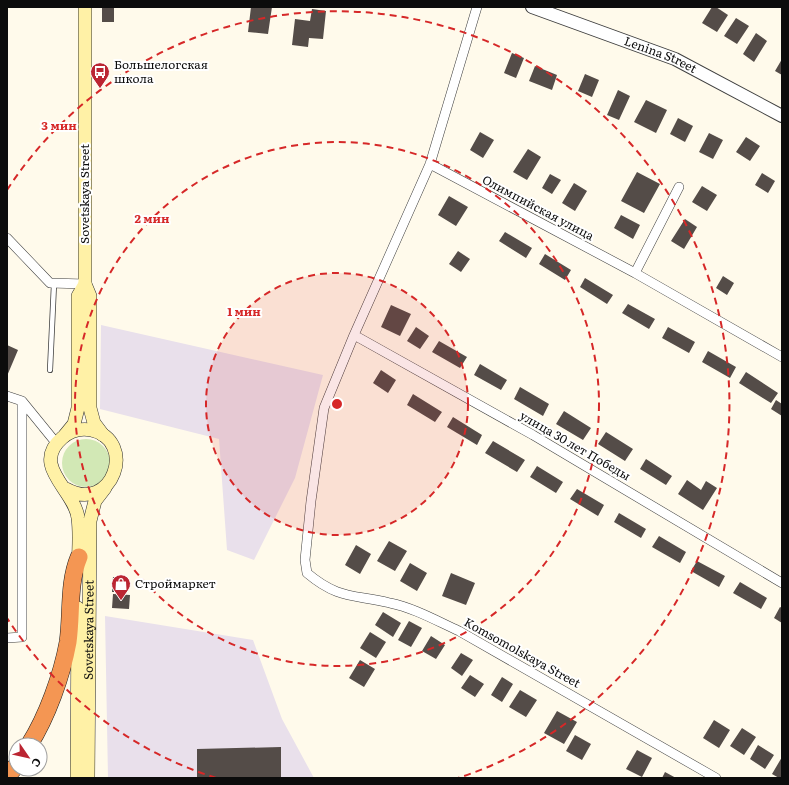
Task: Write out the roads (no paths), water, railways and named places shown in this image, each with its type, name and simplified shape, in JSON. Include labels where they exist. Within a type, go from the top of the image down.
[{"type":"highway","points":[[35,737],[62,667],[68,641],[74,569],[78,557]]},
{"type":"main road","name":"Sovetskaya Street","points":[[85,7],[85,284],[90,296],[90,408],[94,423],[102,435]]},
{"type":"main road","name":"Sovetskaya Street","points":[[59,441],[74,424],[78,408],[78,296],[85,284]]},
{"type":"main road","points":[[82,430],[96,432],[102,435],[112,446],[117,460],[115,474],[106,486],[94,493],[87,495],[72,493],[56,479],[52,465],[54,450],[59,441],[74,431],[82,430]]},
{"type":"main road","name":"Sovetskaya Street","points":[[88,778],[90,521],[95,501],[106,486]]},
{"type":"main road","name":"Sovetskaya Street","points":[[66,489],[74,501],[78,517],[77,778]]},
{"type":"street","points":[[354,335],[430,164],[477,7]]},
{"type":"street","name":"Lenina Street","points":[[532,7],[675,59],[782,116]]},
{"type":"street","name":"Олимпийская улица","points":[[430,164],[635,273],[782,357]]},
{"type":"street","points":[[635,273],[680,187]]},
{"type":"street","points":[[7,238],[50,283],[85,284]]},
{"type":"street","name":"Komsomolskaya Street","points":[[354,335],[324,408],[311,501],[305,560],[307,573],[328,589],[352,597],[391,603],[418,612],[459,631],[716,778]]},
{"type":"street","name":"улица 30 лет Победы","points":[[354,335],[533,435],[782,583]]},
{"type":"street","points":[[7,396],[22,401],[59,441]]},
{"type":"street","points":[[7,638],[22,637],[22,401]]},
{"type":"lane","points":[[50,370],[54,284]]},
{"type":"place","name":"Большелогская школа","points":[[100,89]]},
{"type":"place","name":"Строймаркет","points":[[121,601]]}]
